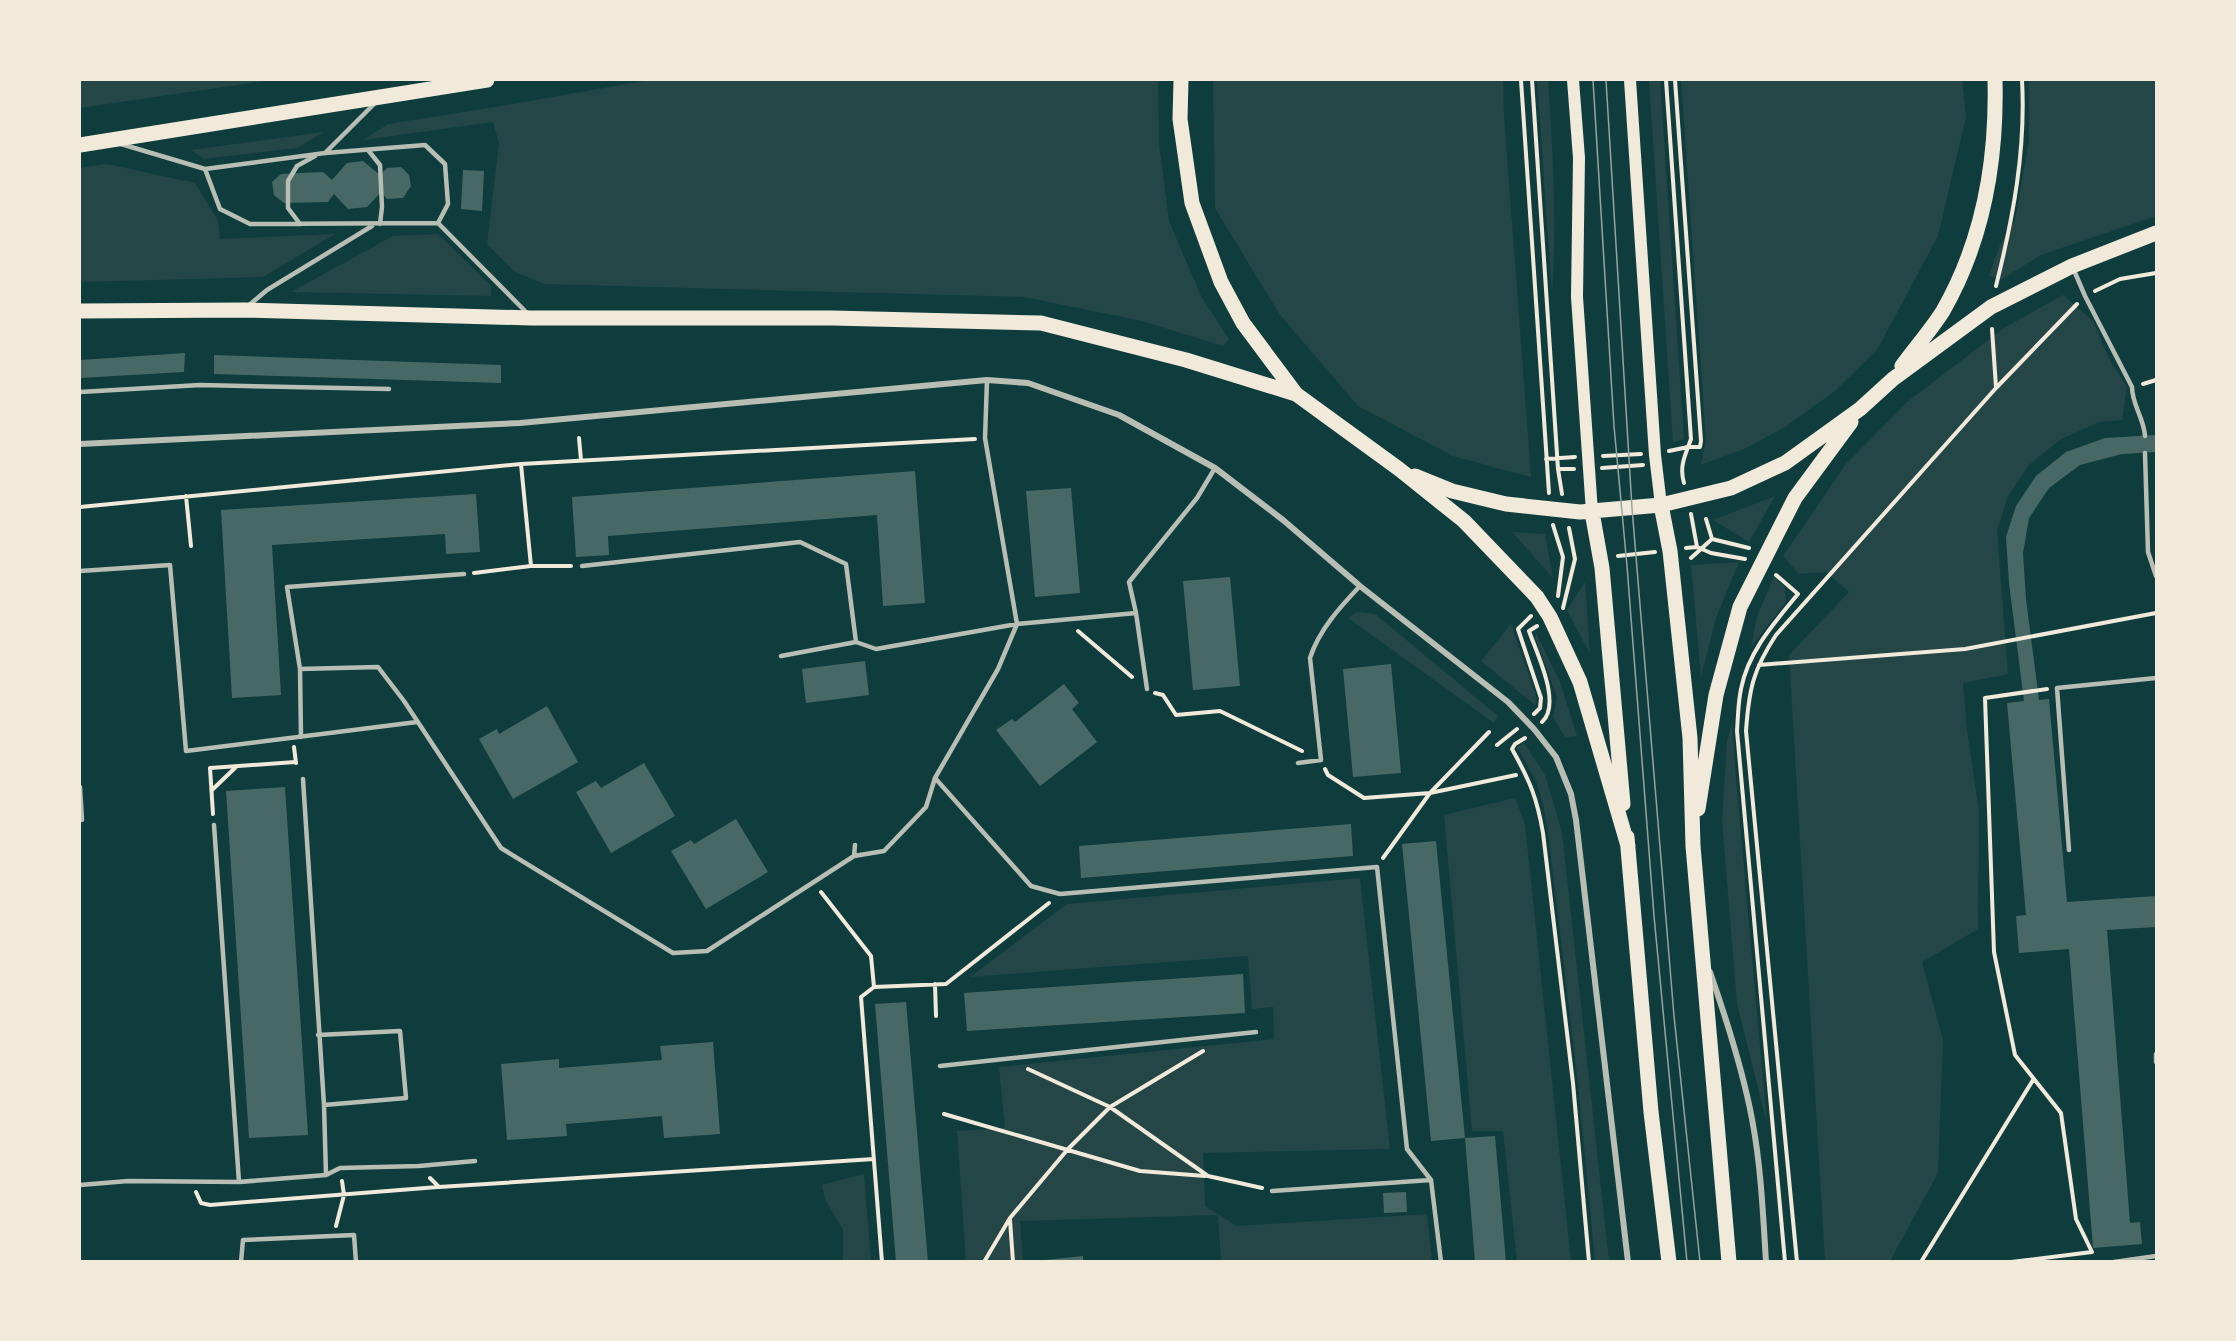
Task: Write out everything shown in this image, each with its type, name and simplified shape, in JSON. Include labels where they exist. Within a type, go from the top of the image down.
[{"type":"main road","points":[[80,145],[487,80]]},
{"type":"main road","points":[[1181,80],[1180,119],[1192,203],[1205,244],[1221,282],[1243,322],[1296,394],[1399,469],[1464,521],[1522,580],[1550,617],[1580,682],[1628,846]]},
{"type":"main road","points":[[1573,80],[1579,158],[1577,297],[1588,463],[1592,512],[1600,557],[1651,1112],[1669,1262]]},
{"type":"main road","points":[[1630,80],[1656,460],[1661,505],[1670,551],[1690,738],[1693,846],[1700,943],[1729,1262]]},
{"type":"main road","points":[[1893,379],[1942,311],[1971,252],[1988,187],[1996,119],[1995,80]]},
{"type":"main road","points":[[1399,469],[1452,491],[1506,504],[1592,512],[1661,505],[1731,488],[1785,463],[1860,410],[1893,379],[1990,307],[2072,266],[2157,233]]},
{"type":"main road","points":[[80,311],[244,310],[531,318],[832,318],[1041,323],[1186,360],[1296,394]]},
{"type":"main road","points":[[1693,846],[1716,695],[1740,607],[1795,498],[1860,410]]},
{"type":"street","points":[[80,444],[520,423],[987,380],[1028,383],[1119,415],[1215,468],[1283,520],[1360,586],[1508,702],[1527,721],[1556,757],[1570,794],[1576,819],[1628,1262]]},
{"type":"street","points":[[1700,943],[1725,1016],[1752,1118],[1766,1262]]},
{"type":"lane","points":[[325,153],[382,96]]},
{"type":"lane","points":[[108,140],[205,169],[325,153],[425,145],[445,164],[448,204],[438,223]]},
{"type":"lane","points":[[244,310],[267,290],[377,224],[382,207],[380,165],[368,150]]},
{"type":"lane","points":[[300,224],[288,208],[288,181],[297,166],[317,154]]},
{"type":"lane","points":[[205,169],[220,209],[250,224],[438,223],[531,318]]},
{"type":"lane","points":[[2072,266],[2132,387],[2132,396],[2144,423],[2145,436]]},
{"type":"lane","points":[[300,669],[378,667],[501,848],[673,953],[707,951],[854,856],[884,851],[926,807],[935,778],[998,669],[1017,624],[985,438],[987,380]]},
{"type":"lane","points":[[80,392],[200,385],[389,389]]},
{"type":"lane","points":[[2145,453],[2148,552],[2157,576]]},
{"type":"lane","points":[[1147,689],[1129,582],[1197,498],[1215,468]]},
{"type":"lane","points":[[582,566],[800,542],[846,564],[856,642]]},
{"type":"lane","points":[[80,571],[170,565],[186,751],[417,722]]},
{"type":"lane","points":[[301,737],[300,669],[287,587],[464,574]]},
{"type":"lane","points":[[1298,763],[1321,760],[1310,658],[1314,645],[1336,612],[1360,586]]},
{"type":"lane","points":[[781,656],[856,642],[876,649],[1017,624],[1136,613]]},
{"type":"lane","points":[[2069,850],[2056,688],[2157,678]]},
{"type":"lane","points":[[935,778],[1031,886],[1060,894],[1377,867],[1407,1149],[1431,1180],[1441,1262]]},
{"type":"lane","points":[[303,779],[324,1105],[326,1175]]},
{"type":"lane","points":[[80,787],[82,820]]},
{"type":"lane","points":[[214,825],[239,1182]]},
{"type":"lane","points":[[854,856],[855,845]]},
{"type":"lane","points":[[318,1035],[400,1031],[406,1098],[324,1105]]},
{"type":"lane","points":[[940,1066],[1256,1032]]},
{"type":"lane","points":[[2157,1054],[2157,1062]]},
{"type":"lane","points":[[80,1185],[128,1181],[239,1182],[326,1175],[340,1168],[420,1166],[475,1161]]},
{"type":"lane","points":[[1272,1191],[1431,1180]]},
{"type":"lane","points":[[241,1262],[243,1240],[354,1234],[356,1262]]},
{"type":"lane","points":[[2114,1262],[2157,1256]]},
{"type":"path","points":[[1521,80],[1546,459],[1558,458],[1588,463],[1656,460],[1688,447],[1700,447],[1675,80]]},
{"type":"path","points":[[1532,80],[1558,469],[1588,463],[1682,460],[1691,440],[1666,80]]},
{"type":"path","points":[[1996,388],[1990,307],[2019,177],[2024,114],[2022,80]]},
{"type":"path","points":[[1797,1262],[1746,731],[1749,691],[1762,656],[1776,635],[1996,388],[2085,296],[2120,279],[2157,273]]},
{"type":"path","points":[[579,438],[581,460]]},
{"type":"path","points":[[80,507],[520,464],[985,438]]},
{"type":"path","points":[[520,464],[531,566]]},
{"type":"path","points":[[186,496],[191,546]]},
{"type":"path","points":[[1706,519],[1712,540]]},
{"type":"path","points":[[1712,540],[1749,548]]},
{"type":"path","points":[[1691,558],[1712,540]]},
{"type":"path","points":[[1575,559],[1697,547]]},
{"type":"path","points":[[464,574],[531,566],[582,566]]},
{"type":"path","points":[[1785,1262],[1737,731],[1741,688],[1755,652],[1768,630],[1798,594]]},
{"type":"path","points":[[1759,665],[1965,649],[2157,613]]},
{"type":"path","points":[[1064,619],[1147,689],[1163,695],[1176,715],[1220,711],[1321,760],[1328,775],[1364,798],[1430,793],[1516,775]]},
{"type":"path","points":[[2011,1262],[2092,1252],[2076,1219],[2061,1113],[2015,1055],[1994,952],[1984,698],[2056,688]]},
{"type":"path","points":[[1377,867],[1430,793],[1489,732]]},
{"type":"path","points":[[294,739],[297,779],[303,779]]},
{"type":"path","points":[[1512,749],[1531,783],[1543,834],[1573,1083],[1590,1262]]},
{"type":"path","points":[[214,825],[210,768],[296,762]]},
{"type":"path","points":[[212,790],[236,766]]},
{"type":"path","points":[[814,882],[870,956],[874,987]]},
{"type":"path","points":[[882,1262],[861,997],[874,987],[946,984],[1060,894]]},
{"type":"path","points":[[935,984],[936,1016]]},
{"type":"path","points":[[984,1262],[1010,1218],[1068,1149],[1110,1107],[1228,1035]]},
{"type":"path","points":[[1006,1059],[1110,1107],[1208,1176]]},
{"type":"path","points":[[1921,1262],[2033,1080]]},
{"type":"path","points":[[944,1114],[1140,1171],[1208,1176],[1272,1191]]},
{"type":"path","points":[[192,1182],[201,1203],[210,1205],[439,1187],[874,1159]]},
{"type":"path","points":[[420,1166],[439,1187]]},
{"type":"path","points":[[334,1236],[344,1195],[340,1168]]},
{"type":"path","points":[[1010,1218],[1013,1262]]},
{"type":"shaded area","points":[[80,80],[271,80],[80,108]]},
{"type":"shaded area","points":[[650,80],[1158,80],[1159,144],[1169,221],[1201,296],[1229,339],[1223,346],[1142,321],[1024,297],[545,284],[515,272],[487,244],[499,143],[493,122],[363,140],[388,124]]},
{"type":"shaded area","points":[[1213,80],[1503,80],[1531,477],[1453,456],[1358,406],[1280,315],[1215,208]]},
{"type":"shaded area","points":[[1537,80],[1548,80],[1554,213],[1552,293]]},
{"type":"shaded area","points":[[1649,80],[1660,80],[1684,439],[1673,442]]},
{"type":"shaded area","points":[[1681,80],[1962,80],[1966,117],[1938,236],[1877,350],[1835,391],[1785,427],[1744,449],[1701,465],[1706,440]]},
{"type":"shaded area","points":[[2029,80],[2156,80],[2156,216],[2041,255],[2002,279],[1989,276],[2000,245],[2015,220],[2029,141]]},
{"type":"shaded area","points":[[324,132],[297,148],[204,159],[191,150]]},
{"type":"shaded area","points":[[107,164],[195,183],[218,221],[220,239],[335,234],[263,277],[80,282],[80,168]]},
{"type":"shaded area","points":[[438,234],[491,286],[491,296],[291,292],[393,236]]},
{"type":"shaded area","points":[[2063,295],[2093,321],[2111,363],[2127,386],[2122,420],[2099,422],[2061,439],[2029,465],[2008,496],[1997,531],[2008,674],[1963,683],[1967,730],[1979,812],[1978,929],[1922,962],[1943,1040],[1938,1173],[1890,1261],[1825,1261],[1789,655],[1849,592],[1826,572],[1799,574],[1783,556],[1846,464],[1907,402],[2004,328]]},
{"type":"shaded area","points":[[1775,496],[1749,542],[1713,520]]},
{"type":"shaded area","points":[[1512,532],[1545,534],[1553,578]]},
{"type":"shaded area","points":[[1739,562],[1716,618],[1701,677],[1691,565]]},
{"type":"shaded area","points":[[1774,577],[1785,587],[1786,602],[1751,647],[1757,616]]},
{"type":"shaded area","points":[[1585,582],[1590,654],[1567,610]]},
{"type":"shaded area","points":[[1357,612],[1375,614],[1498,716],[1494,723],[1348,618]]},
{"type":"shaded area","points":[[1511,624],[1537,698],[1535,705],[1481,661]]},
{"type":"shaded area","points":[[1536,633],[1560,682],[1577,736],[1565,737],[1553,717],[1557,697],[1535,637]]},
{"type":"shaded area","points":[[1732,722],[1767,1124],[1737,1004],[1722,821],[1727,742]]},
{"type":"shaded area","points":[[1524,743],[1545,775],[1562,832],[1609,1261],[1595,1261],[1578,1084],[1548,832],[1536,781],[1517,747]]},
{"type":"shaded area","points":[[1515,798],[1525,824],[1571,1261],[1517,1261],[1503,1131],[1472,1131],[1444,815]]},
{"type":"shaded area","points":[[1360,878],[1390,1149],[1203,1153],[1205,1206],[1237,1226],[1427,1214],[1432,1261],[1221,1261],[1218,1215],[1020,1221],[1023,1261],[966,1261],[957,1131],[1005,1128],[999,1067],[1274,1039],[1273,1007],[1252,1009],[1248,956],[970,977],[1067,904]]},
{"type":"shaded area","points":[[864,1174],[871,1261],[843,1261],[843,1230],[825,1199],[822,1185]]},
{"type":"building","points":[[363,161],[380,175],[387,168],[401,167],[409,175],[411,186],[403,198],[387,199],[381,192],[367,207],[348,209],[334,194],[328,202],[284,203],[274,195],[272,182],[281,174],[323,172],[332,180],[347,163]]},
{"type":"building","points":[[463,170],[484,171],[482,211],[461,209]]},
{"type":"building","points":[[185,353],[184,372],[80,378],[80,360]]},
{"type":"building","points":[[214,355],[501,365],[501,383],[214,374]]},
{"type":"building","points":[[2156,435],[2156,452],[2122,454],[2080,465],[2049,488],[2029,518],[2023,553],[2026,599],[2039,700],[2049,699],[2067,902],[2156,896],[2156,927],[2107,930],[2130,1223],[2140,1222],[2142,1244],[2093,1248],[2069,949],[2019,953],[2016,916],[2026,915],[2007,703],[2024,701],[2009,583],[2006,537],[2016,506],[2036,476],[2066,452],[2105,438]]},
{"type":"building","points":[[915,471],[925,603],[883,606],[877,515],[608,536],[609,555],[576,557],[572,497]]},
{"type":"building","points":[[1071,488],[1080,593],[1035,597],[1026,491]]},
{"type":"building","points":[[476,494],[480,552],[446,554],[445,534],[272,545],[281,695],[232,698],[221,510]]},
{"type":"building","points":[[1230,577],[1240,686],[1193,690],[1183,581]]},
{"type":"building","points":[[865,661],[869,695],[806,703],[802,669]]},
{"type":"building","points":[[1391,664],[1401,773],[1353,777],[1343,669]]},
{"type":"building","points":[[1064,684],[1079,703],[1072,709],[1097,742],[1040,786],[996,730],[1012,719],[1015,722]]},
{"type":"building","points":[[547,706],[578,762],[513,799],[479,739],[497,729],[499,734]]},
{"type":"building","points":[[644,763],[675,816],[611,853],[576,792],[596,781],[601,788]]},
{"type":"building","points":[[285,787],[308,1135],[249,1138],[226,791]]},
{"type":"building","points":[[736,819],[768,872],[706,909],[671,851],[691,840],[694,844]]},
{"type":"building","points":[[1351,824],[1353,856],[1081,878],[1079,846]]},
{"type":"building","points":[[1436,841],[1465,1138],[1431,1141],[1402,844]]},
{"type":"building","points":[[1243,974],[1245,1013],[967,1031],[964,993]]},
{"type":"building","points":[[906,1002],[928,1262],[896,1262],[875,1004]]},
{"type":"building","points":[[713,1042],[720,1134],[664,1138],[662,1116],[566,1124],[567,1136],[507,1140],[501,1064],[559,1059],[559,1068],[662,1060],[660,1046]]},
{"type":"building","points":[[1495,1136],[1506,1262],[1475,1262],[1465,1138]]},
{"type":"building","points":[[1406,1192],[1407,1212],[1384,1213],[1383,1193]]},
{"type":"building","points":[[1083,1256],[1083,1262],[1045,1262],[1045,1260]]},
{"type":"tram line","points":[[1593,80],[1614,426],[1654,916],[1687,1262]]},
{"type":"tram line","points":[[1606,80],[1632,508],[1674,1016],[1700,1262]]}]
